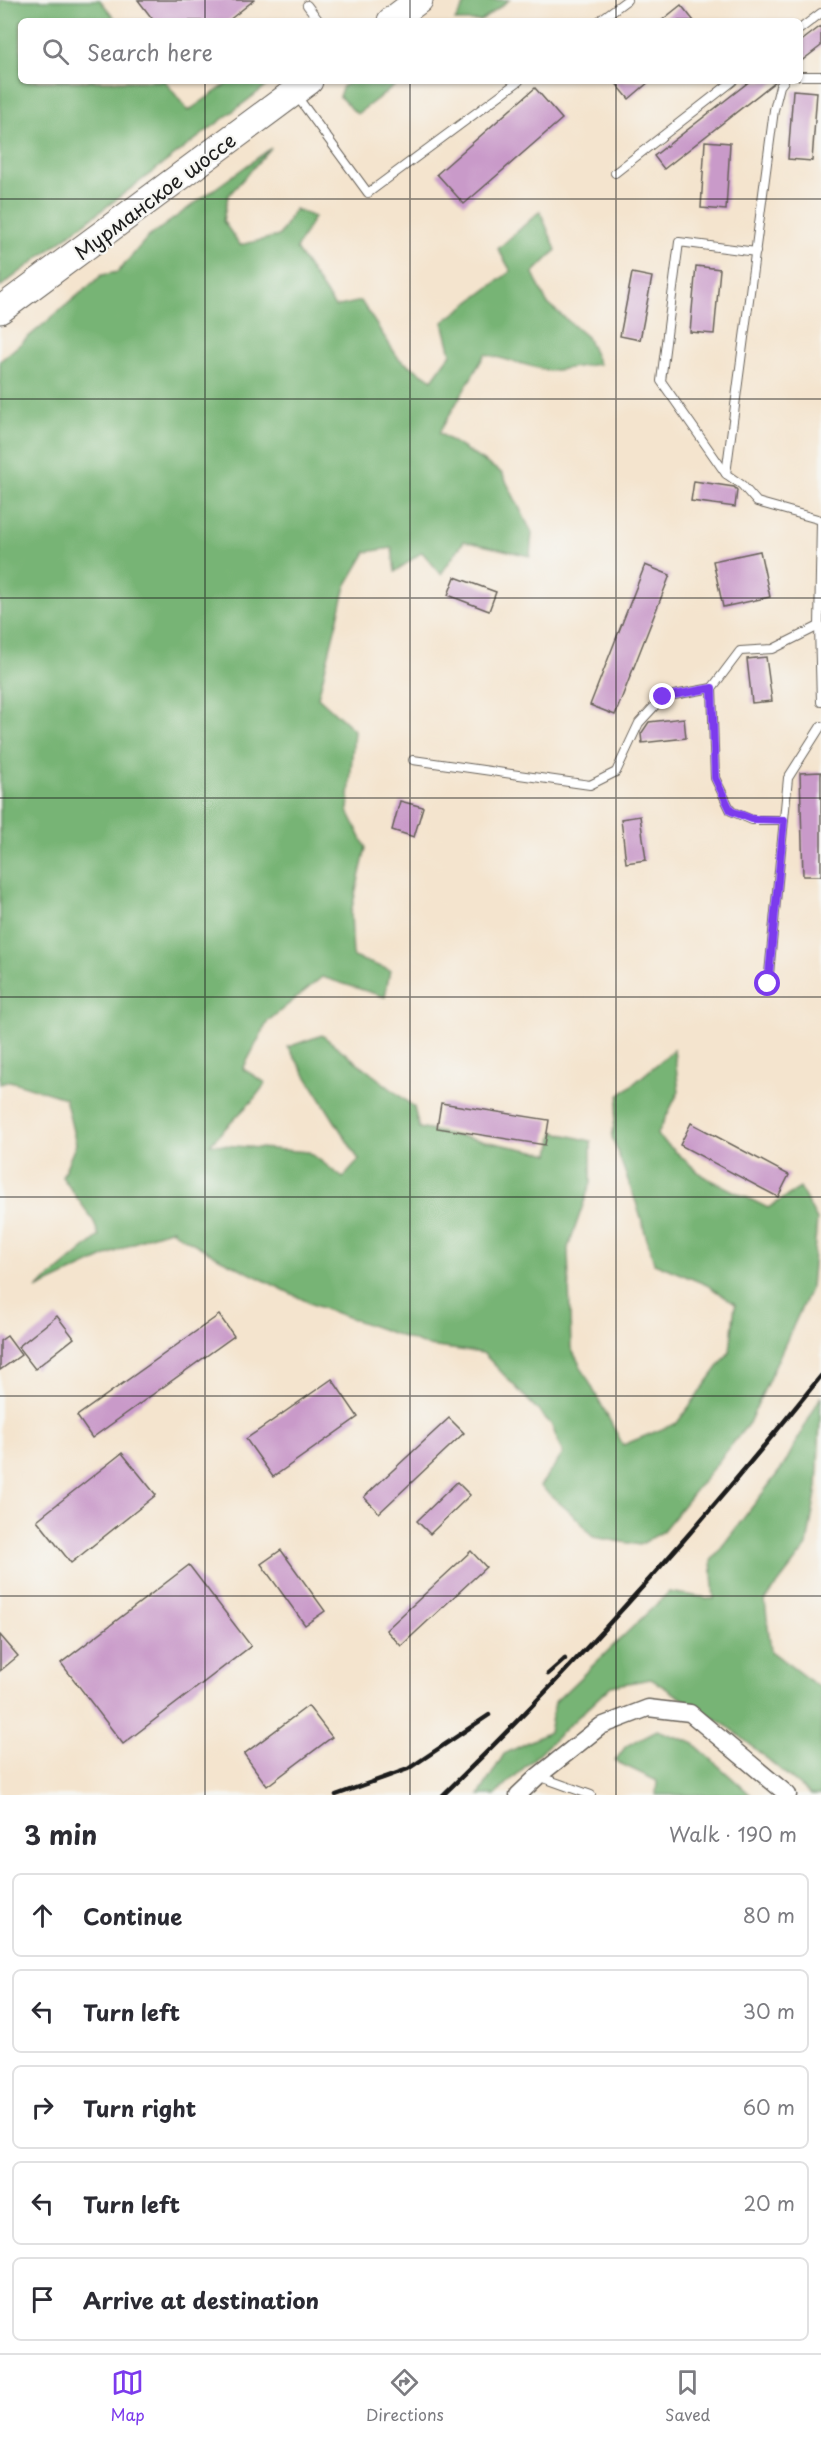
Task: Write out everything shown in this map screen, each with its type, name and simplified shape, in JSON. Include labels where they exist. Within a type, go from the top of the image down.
[{"type":"main road","name":"Мурманское шоссе","points":[[0,310],[302,87]]},
{"type":"street","points":[[518,1795],[538,1776],[601,1726],[648,1708],[690,1713],[788,1795]]},
{"type":"lane","points":[[603,18],[627,0]]},
{"type":"lane","points":[[307,5],[317,18]]},
{"type":"lane","points":[[803,27],[821,13]]},
{"type":"lane","points":[[803,76],[821,76]]},
{"type":"lane","points":[[302,87],[368,193],[515,84]]},
{"type":"lane","points":[[615,173],[729,84]]},
{"type":"lane","points":[[726,474],[774,110],[782,84]]},
{"type":"lane","points":[[756,252],[679,242],[661,381],[726,474],[742,485],[757,502],[821,520],[819,626],[821,702]]},
{"type":"lane","points":[[784,820],[752,819],[731,811],[715,778],[712,688],[740,651],[773,649],[819,626]]},
{"type":"lane","points":[[413,760],[590,785],[616,772],[639,723],[663,697],[712,688]]},
{"type":"lane","points":[[768,984],[788,778],[821,726]]},
{"type":"lane","points":[[538,1776],[591,1795]]},
{"type":"green space","points":[[0,0],[100,0],[115,18],[18,18],[18,84],[167,84],[188,111],[227,84],[269,84],[0,287]]},
{"type":"green space","points":[[467,0],[509,0],[485,18],[457,18]]},
{"type":"green space","points":[[346,84],[397,84],[357,114],[339,96]]},
{"type":"green space","points":[[271,148],[228,196],[223,221],[240,245],[279,236],[295,209],[314,217],[296,249],[335,307],[361,301],[399,359],[432,380],[451,354],[443,322],[511,271],[498,249],[540,211],[556,250],[533,273],[547,303],[587,337],[599,364],[549,371],[485,354],[439,433],[502,473],[532,533],[530,556],[464,541],[441,574],[422,552],[395,572],[392,548],[366,552],[346,586],[318,697],[354,730],[348,811],[366,848],[351,912],[353,957],[390,970],[385,997],[322,977],[268,1021],[243,1069],[266,1083],[253,1100],[210,1144],[309,1152],[343,1178],[359,1160],[288,1047],[322,1035],[414,1107],[419,1128],[550,1154],[554,1132],[591,1141],[591,1182],[568,1248],[571,1348],[623,1445],[677,1423],[730,1351],[735,1304],[707,1285],[654,1263],[637,1205],[612,1137],[619,1096],[674,1050],[679,1091],[657,1135],[703,1176],[768,1208],[800,1188],[817,1220],[811,1287],[749,1423],[662,1532],[640,1545],[593,1537],[579,1520],[540,1486],[563,1454],[551,1424],[483,1353],[428,1346],[314,1305],[221,1259],[172,1231],[173,1229],[147,1237],[36,1289],[99,1236],[93,1220],[62,1177],[76,1144],[65,1098],[10,1081],[0,1084],[0,361],[102,275],[118,272],[147,238]]},
{"type":"green space","points":[[821,1396],[817,1487],[807,1546],[765,1601],[771,1651],[821,1689],[821,1795],[811,1795],[730,1728],[651,1679],[611,1686],[495,1795],[479,1795],[504,1754],[549,1732],[555,1702],[669,1592],[714,1599],[711,1561],[784,1465]]},
{"type":"green space","points":[[657,1730],[693,1743],[751,1795],[656,1795],[657,1781],[615,1761],[626,1746]]},
{"type":"building","points":[[138,0],[254,0],[232,18],[152,18]]},
{"type":"building","points":[[681,5],[692,18],[665,18]]},
{"type":"building","points":[[821,26],[821,46],[803,60],[803,40]]},
{"type":"building","points":[[616,84],[646,84],[629,99]]},
{"type":"building","points":[[746,84],[772,84],[664,169],[654,156]]},
{"type":"building","points":[[535,88],[562,119],[464,204],[437,174]]},
{"type":"building","points":[[793,90],[817,92],[812,161],[788,159]]},
{"type":"building","points":[[705,141],[730,143],[726,210],[701,208]]},
{"type":"building","points":[[696,266],[720,269],[714,334],[690,332]]},
{"type":"building","points":[[632,273],[652,277],[640,340],[620,336]]},
{"type":"building","points":[[694,481],[734,487],[737,490],[735,507],[691,501]]},
{"type":"building","points":[[760,551],[770,597],[723,607],[713,561]]},
{"type":"building","points":[[645,565],[670,575],[615,715],[590,705]]},
{"type":"building","points":[[455,577],[496,592],[489,611],[448,595]]},
{"type":"building","points":[[766,657],[772,701],[752,703],[747,659]]},
{"type":"building","points":[[684,718],[686,738],[642,743],[641,734],[649,722]]},
{"type":"building","points":[[821,772],[821,876],[803,876],[800,773]]},
{"type":"building","points":[[400,801],[423,807],[414,837],[392,830]]},
{"type":"building","points":[[640,816],[646,860],[626,863],[621,819]]},
{"type":"building","points":[[441,1103],[549,1120],[545,1145],[437,1128]]},
{"type":"building","points":[[691,1123],[789,1175],[778,1197],[680,1145]]},
{"type":"building","points":[[219,1315],[234,1336],[92,1438],[77,1416]]},
{"type":"building","points":[[57,1316],[74,1338],[35,1369],[18,1347]]},
{"type":"building","points":[[7,1336],[21,1355],[0,1370],[0,1341]]},
{"type":"building","points":[[332,1379],[358,1417],[273,1477],[246,1439]]},
{"type":"building","points":[[449,1418],[464,1433],[379,1513],[364,1497]]},
{"type":"building","points":[[122,1453],[156,1495],[71,1563],[37,1520]]},
{"type":"building","points":[[457,1482],[470,1495],[430,1534],[417,1521]]},
{"type":"building","points":[[281,1550],[325,1611],[305,1625],[261,1564]]},
{"type":"building","points":[[471,1551],[486,1567],[401,1646],[386,1630]]},
{"type":"building","points":[[189,1565],[251,1646],[123,1744],[61,1663]]},
{"type":"building","points":[[0,1635],[18,1656],[0,1671]]},
{"type":"building","points":[[308,1706],[332,1737],[267,1786],[244,1754]]},
{"type":"railway","points":[[443,1795],[591,1644],[638,1592],[821,1376]]},
{"type":"railway","points":[[548,1674],[565,1659]]},
{"type":"railway","points":[[336,1795],[408,1769],[489,1715]]},
{"type":"route","points":[[663,697],[712,688],[715,778],[731,811],[752,819],[784,820],[768,984]]}]
